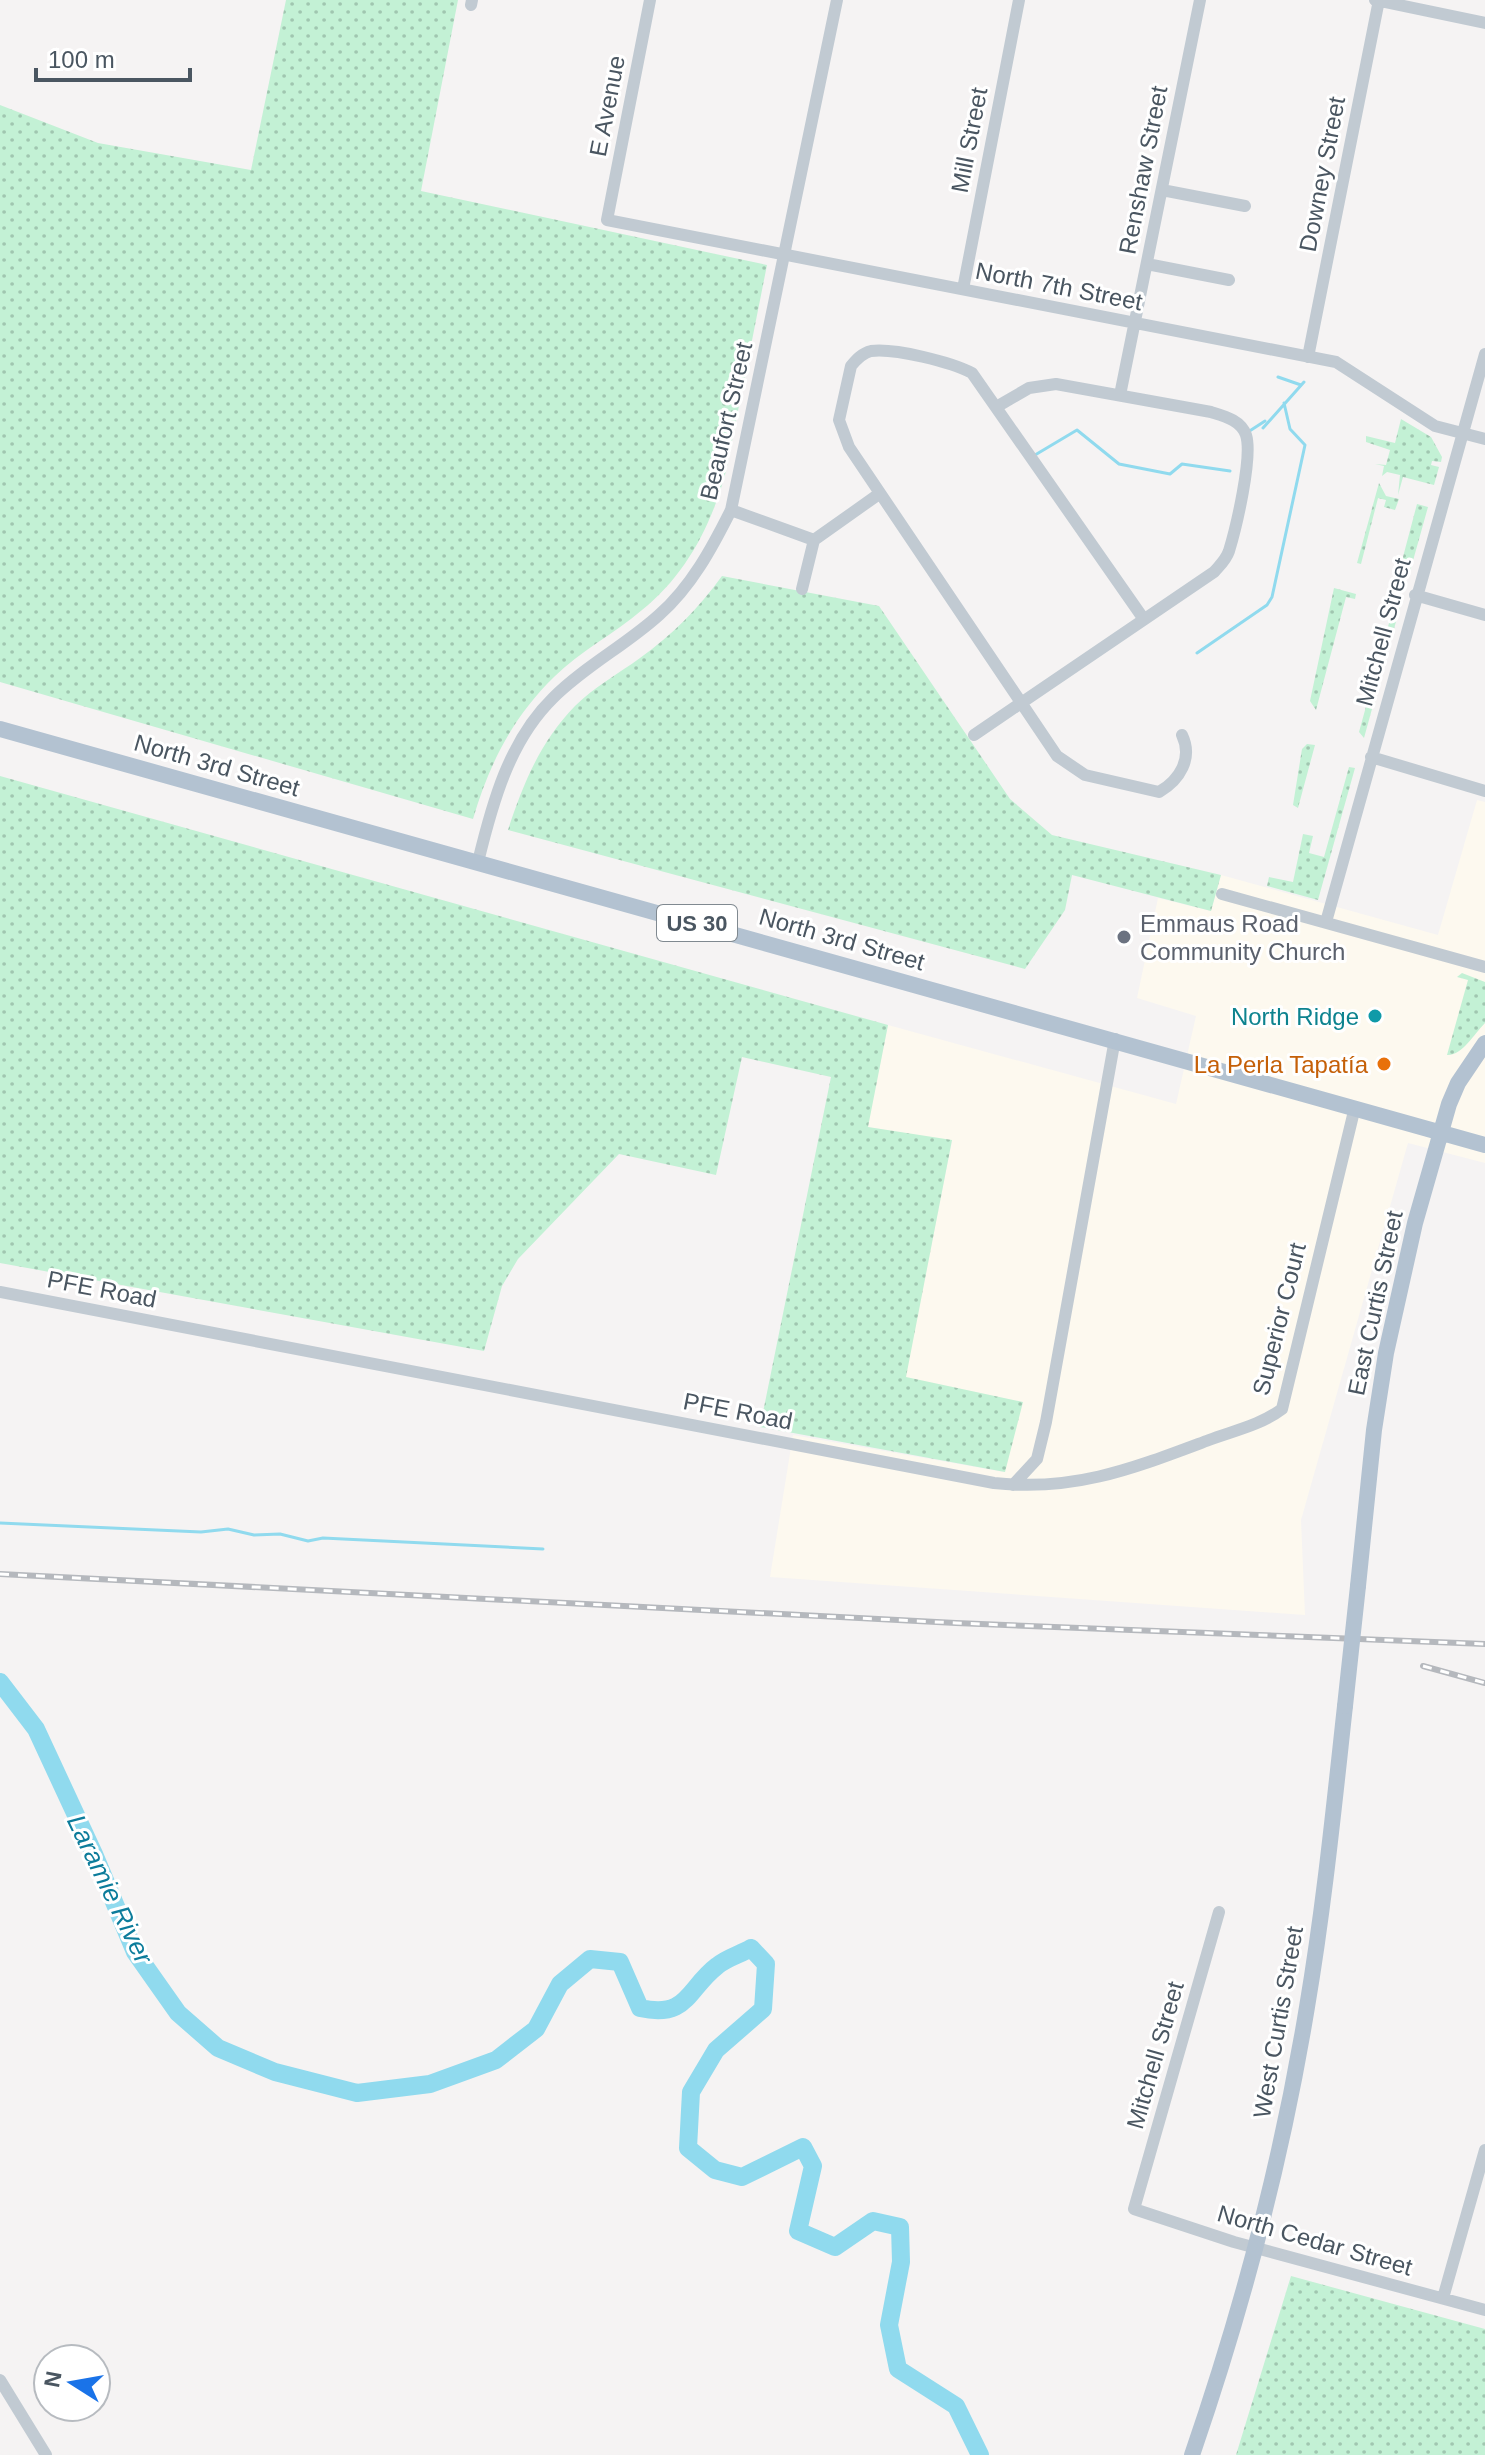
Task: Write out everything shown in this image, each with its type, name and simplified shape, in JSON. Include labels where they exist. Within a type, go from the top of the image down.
[{"type":"main road","name":"North 3rd Street","points":[[0,729],[1485,1145]]},
{"type":"main road","name":"East Curtis Street","points":[[1358,1586],[1374,1430],[1407,1254],[1440,1132],[1458,1083],[1485,1043]]},
{"type":"main road","name":"West Curtis Street","points":[[1192,2455],[1223,2362],[1275,2168],[1307,2008],[1358,1586]]},
{"type":"street","name":"E Avenue","points":[[607,220],[650,0]]},
{"type":"street","name":"Beaufort Street","points":[[478,862],[511,757],[531,725],[552,698],[671,603],[702,564],[731,510],[837,0]]},
{"type":"street","name":"Mill Street","points":[[963,289],[1019,0]]},
{"type":"street","name":"Renshaw Street","points":[[1120,395],[1200,0]]},
{"type":"street","points":[[1377,0],[1485,23]]},
{"type":"street","name":"Downey Street","points":[[1308,357],[1377,0]]},
{"type":"street","points":[[1162,190],[1245,206]]},
{"type":"street","name":"North 7th Street","points":[[607,220],[1336,362],[1435,426],[1485,439]]},
{"type":"street","points":[[1147,264],[1229,280]]},
{"type":"street","points":[[1143,618],[998,406],[972,373],[958,366],[885,351],[869,351],[859,357],[847,377],[839,420],[845,439],[1057,756],[1072,767],[1144,791],[1159,792],[1175,781],[1186,759],[1187,746],[1182,735]]},
{"type":"street","name":"Mitchell Street","points":[[1326,922],[1415,595],[1485,354]]},
{"type":"street","points":[[974,735],[1214,572],[1228,553],[1245,467],[1247,436],[1230,418],[1120,395],[1042,384],[998,406]]},
{"type":"street","points":[[802,589],[814,540],[879,494]]},
{"type":"street","points":[[731,510],[814,540]]},
{"type":"street","points":[[1415,595],[1485,615]]},
{"type":"street","points":[[1371,757],[1485,791]]},
{"type":"street","points":[[1222,894],[1482,968]]},
{"type":"street","points":[[1013,1485],[1037,1459],[1046,1422],[1115,1039]]},
{"type":"street","name":"Superior Court","points":[[1013,1485],[1087,1482],[1263,1420],[1282,1409],[1355,1107]]},
{"type":"street","name":"PFE Road","points":[[0,1292],[1013,1485]]},
{"type":"street","name":"Mitchell Street","points":[[1134,2209],[1219,1912]]},
{"type":"street","points":[[1443,2298],[1485,2150]]},
{"type":"street","name":"North Cedar Street","points":[[1134,2209],[1253,2247],[1485,2310]]},
{"type":"street","points":[[0,2380],[46,2455]]},
{"type":"shaded area","points":[[1477,800],[1485,802],[1485,1163],[1408,1143],[1301,1520],[1305,1615],[770,1577],[793,1435],[1004,1472],[1022,1402],[905,1378],[952,1141],[867,1127],[888,1025],[1176,1104],[1196,1016],[1137,998],[1158,898],[1211,911],[1221,875],[1438,935]]},
{"type":"green space","points":[[286,0],[458,0],[421,191],[767,265],[726,471],[705,529],[684,565],[658,596],[564,668],[526,708],[495,760],[473,819],[0,682],[0,105],[98,143],[251,170]]},
{"type":"green space","points":[[1401,419],[1431,437],[1442,457],[1441,462],[1432,461],[1431,465],[1439,467],[1434,485],[1403,477],[1398,495],[1400,475],[1387,472],[1382,476],[1384,466],[1375,464],[1386,465],[1390,450],[1366,442],[1366,436],[1395,443]]},
{"type":"green space","points":[[1379,483],[1386,496],[1399,499],[1395,510],[1384,507],[1386,500],[1378,498],[1361,564],[1357,563]]},
{"type":"green space","points":[[1417,504],[1428,507],[1409,575],[1399,572]]},
{"type":"green space","points":[[722,576],[879,606],[1010,799],[1052,835],[1221,875],[1211,911],[1072,875],[1065,910],[1025,969],[508,830],[534,764],[563,720],[590,693],[674,630]]},
{"type":"green space","points":[[1334,588],[1356,594],[1355,599],[1346,597],[1316,710],[1310,701]]},
{"type":"green space","points":[[1394,605],[1400,607],[1364,738],[1359,732]]},
{"type":"green space","points":[[1307,744],[1315,745],[1298,808],[1293,805],[1302,749]]},
{"type":"green space","points":[[1349,767],[1355,768],[1318,900],[1267,886],[1269,877],[1293,882],[1303,834],[1313,836],[1309,853],[1324,857]]},
{"type":"green space","points":[[0,776],[888,1025],[868,1127],[952,1140],[906,1377],[1023,1402],[1005,1472],[760,1427],[831,1077],[742,1057],[716,1175],[619,1154],[518,1259],[502,1286],[484,1351],[0,1263]]},
{"type":"green space","points":[[1462,973],[1485,982],[1485,1023],[1463,1048],[1447,1055],[1468,980],[1457,977]]},
{"type":"green space","points":[[1291,2276],[1485,2329],[1485,2455],[1236,2455]]},
{"type":"waterway","points":[[1278,377],[1301,385]]},
{"type":"waterway","points":[[1263,428],[1304,382]]},
{"type":"waterway","points":[[1197,653],[1267,605],[1272,597],[1305,445],[1290,429],[1284,403]]},
{"type":"waterway","points":[[1248,432],[1265,421]]},
{"type":"waterway","points":[[1035,455],[1077,430],[1119,464],[1170,474],[1182,464],[1230,471]]},
{"type":"waterway","points":[[0,1523],[201,1532],[228,1529],[254,1535],[280,1534],[308,1541],[323,1538],[543,1549]]},
{"type":"waterway","name":"Laramie River","points":[[0,1682],[36,1729],[135,1952],[178,2013],[218,2048],[275,2072],[357,2093],[430,2084],[496,2060],[536,2029],[560,1984],[590,1959],[620,1962],[640,2008],[656,2010],[678,2006],[717,1966],[751,1948],[766,1964],[763,2009],[716,2050],[691,2092],[688,2148],[715,2170],[742,2177],[803,2147],[813,2166],[798,2231],[835,2247],[873,2221],[900,2227],[901,2262],[889,2325],[898,2369],[956,2406],[980,2455]]},
{"type":"railway","points":[[0,1574],[956,1623],[1485,1644]]},
{"type":"railway","points":[[1423,1666],[1485,1683]]},
{"type":"place","name":"Emmaus Road Community Church","points":[[1124,937]]},
{"type":"place","name":"North Ridge","points":[[1375,1016]]},
{"type":"place","name":"La Perla Tapatía","points":[[1384,1064]]}]
